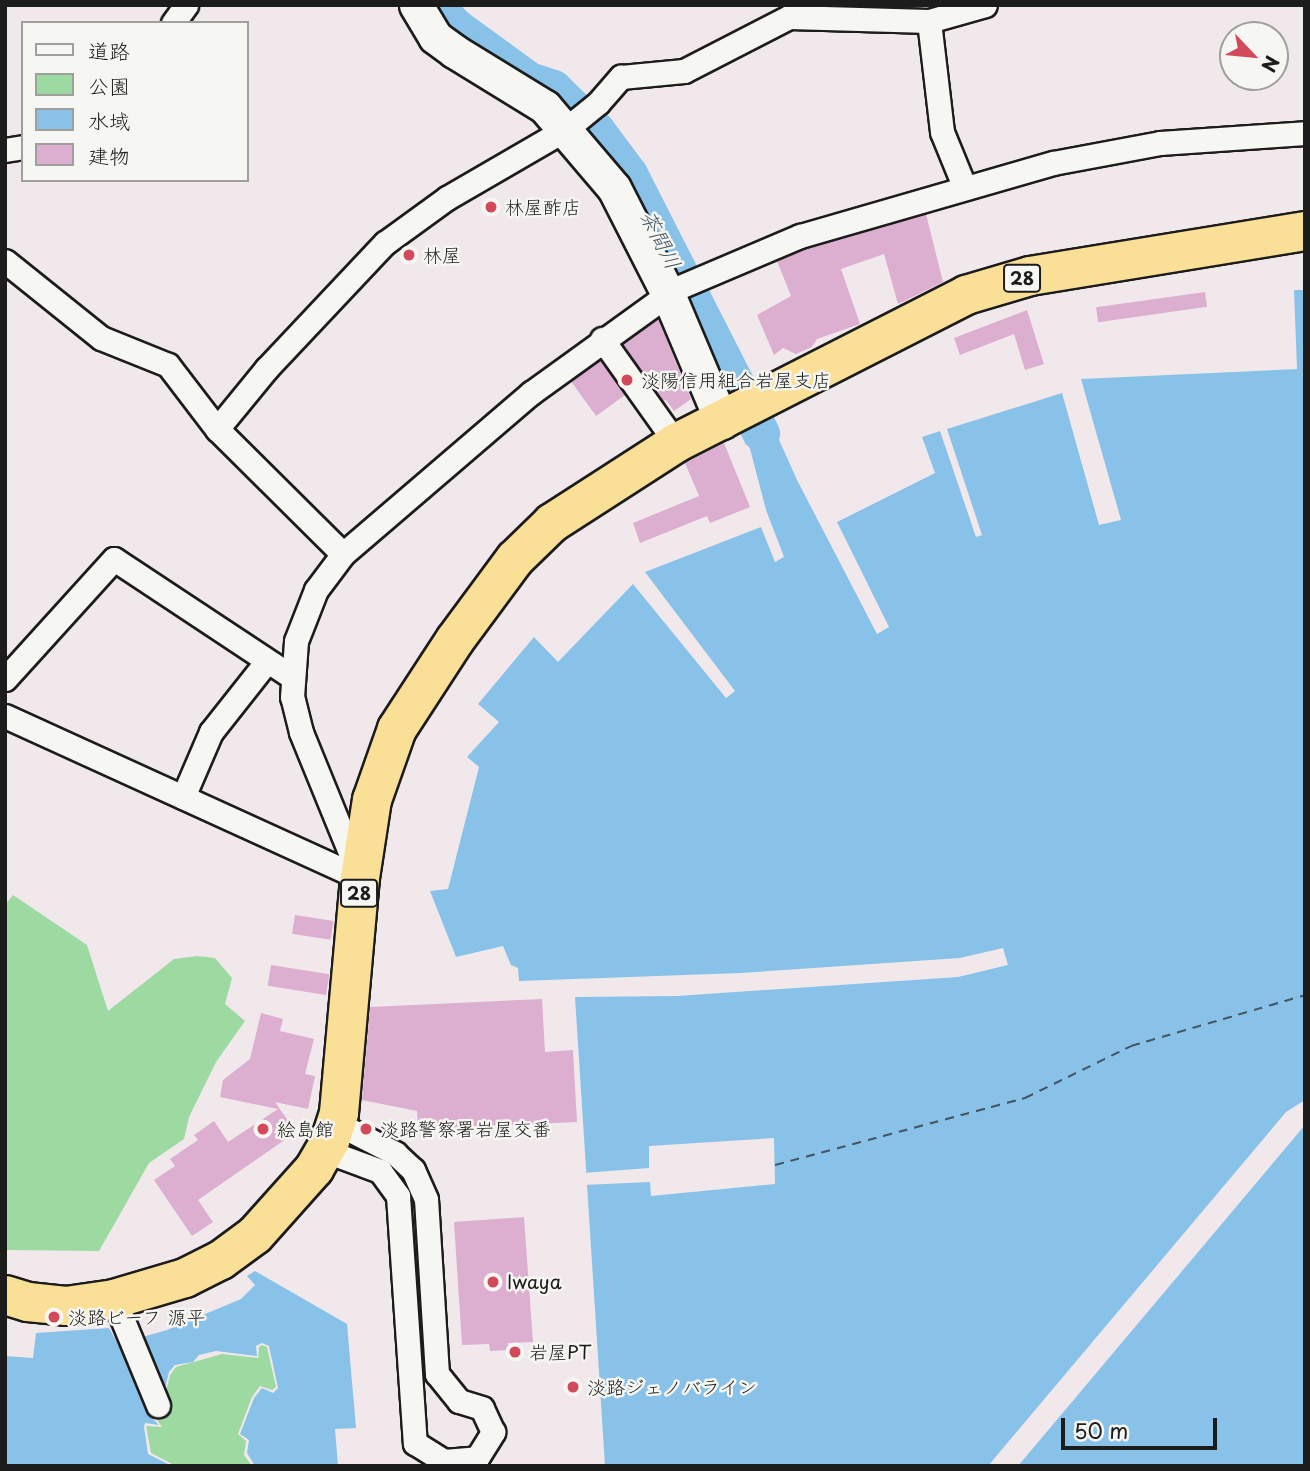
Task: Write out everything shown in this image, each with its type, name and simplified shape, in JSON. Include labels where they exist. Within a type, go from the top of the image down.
[{"type":"highway","name":"28","points":[[331,1137],[360,878],[372,800],[397,729],[455,640],[515,559],[552,523],[676,443],[966,295],[1030,276],[1305,231]]},
{"type":"highway","points":[[5,1295],[28,1302],[119,1311],[231,1253],[277,1213],[331,1137]]},
{"type":"street","points":[[174,21],[186,5]]},
{"type":"street","points":[[416,5],[435,37],[545,107],[570,126],[614,188],[740,412]]},
{"type":"street","points":[[217,429],[267,368],[385,243],[447,198],[570,126],[598,103],[621,77],[684,71],[789,17],[929,21],[985,5]]},
{"type":"street","points":[[929,21],[942,132],[964,186]]},
{"type":"street","points":[[360,878],[301,732],[292,697],[296,641],[316,590],[343,554],[531,393],[671,291],[699,276],[800,236],[964,186],[1053,163],[1160,143],[1305,133]]},
{"type":"street","points":[[5,261],[101,338],[168,365],[217,429],[343,554]]},
{"type":"street","points":[[602,339],[676,443]]},
{"type":"street","points":[[5,679],[114,559],[292,677]]},
{"type":"street","points":[[183,797],[211,732],[267,660]]},
{"type":"street","points":[[5,716],[360,878]]},
{"type":"street","points":[[331,1137],[395,1153],[412,1170],[426,1199],[437,1374],[459,1401],[482,1408],[494,1432],[477,1458],[444,1461],[415,1443],[398,1196],[380,1171],[331,1137]]},
{"type":"street","points":[[119,1311],[158,1405]]},
{"type":"green space","points":[[13,895],[87,945],[108,1011],[174,959],[197,956],[215,958],[232,978],[225,1004],[245,1021],[216,1062],[189,1117],[184,1139],[149,1163],[99,1251],[5,1250],[5,905]]},
{"type":"green space","points":[[259,1347],[267,1347],[276,1387],[272,1390],[260,1386],[252,1397],[238,1434],[246,1441],[244,1455],[252,1466],[176,1466],[151,1453],[146,1426],[162,1427],[155,1417],[169,1410],[165,1396],[170,1375],[176,1367],[222,1354],[258,1358]]},
{"type":"water","points":[[1294,290],[1305,290],[1305,1466],[605,1466],[575,997],[677,996],[958,977],[1008,965],[1003,948],[960,958],[741,973],[519,981],[518,968],[511,965],[503,946],[456,957],[430,891],[448,889],[479,767],[467,757],[499,722],[478,704],[534,637],[558,662],[633,584],[726,698],[735,691],[645,572],[761,527],[775,562],[784,557],[766,510],[749,445],[746,445],[739,430],[768,415],[797,480],[877,634],[889,627],[837,522],[935,473],[922,437],[940,431],[976,537],[982,535],[947,429],[1062,393],[1099,525],[1121,520],[1081,379],[1297,369]]},
{"type":"water","points":[[255,1271],[347,1324],[356,1428],[335,1429],[338,1466],[255,1466],[247,1453],[249,1440],[240,1434],[254,1398],[262,1388],[273,1393],[278,1388],[269,1346],[262,1343],[256,1346],[257,1356],[216,1351],[199,1355],[193,1362],[175,1365],[169,1372],[163,1397],[154,1399],[153,1419],[159,1425],[145,1423],[144,1427],[148,1454],[172,1466],[5,1466],[5,1356],[33,1358],[36,1333],[109,1328],[118,1344],[167,1330],[241,1299],[255,1285],[247,1276]]},
{"type":"pier","points":[[1305,1100],[1305,1125],[1018,1466],[988,1466],[1286,1112]]},
{"type":"pier","points":[[774,1138],[775,1184],[651,1196],[650,1182],[583,1185],[583,1173],[649,1168],[649,1146]]},
{"type":"building","points":[[926,214],[943,282],[898,304],[884,254],[841,269],[860,324],[817,339],[812,347],[796,354],[783,348],[774,355],[757,315],[791,296],[777,261],[805,249]]},
{"type":"building","points":[[1205,292],[1207,307],[1098,322],[1096,307]]},
{"type":"building","points":[[1027,310],[1044,364],[1025,370],[1014,334],[960,355],[954,338]]},
{"type":"building","points":[[658,319],[691,399],[674,411],[666,400],[663,401],[623,344]]},
{"type":"building","points":[[600,360],[625,395],[596,416],[571,381]]},
{"type":"building","points":[[724,443],[750,507],[710,523],[707,516],[640,543],[633,523],[699,496],[685,463]]},
{"type":"building","points":[[295,915],[334,921],[331,940],[292,934]]},
{"type":"building","points":[[271,965],[329,974],[326,995],[268,986]]},
{"type":"building","points":[[542,999],[545,1052],[573,1050],[577,1122],[418,1129],[417,1111],[362,1100],[370,1007]]},
{"type":"building","points":[[261,1013],[283,1019],[280,1031],[314,1039],[305,1074],[315,1076],[308,1109],[275,1102],[296,1132],[198,1200],[213,1222],[192,1236],[154,1180],[175,1166],[170,1159],[198,1140],[194,1135],[214,1121],[228,1142],[278,1109],[220,1097],[223,1080],[250,1059]]},
{"type":"building","name":"Iwaya","points":[[524,1217],[533,1342],[508,1343],[509,1350],[490,1351],[489,1344],[462,1345],[454,1222]]},
{"type":"waterway","name":"茶間川","points":[[434,5],[456,27],[529,80],[553,88],[597,131],[629,174],[761,433]]},
{"type":"ferry route","points":[[775,1165],[1025,1098],[1131,1046],[1305,995]]},
{"type":"place","name":"林屋酢店","points":[[491,207]]},
{"type":"place","name":"林屋","points":[[409,255]]},
{"type":"place","name":"淡陽信用組合岩屋支店","points":[[627,380]]},
{"type":"place","name":"絵島館","points":[[263,1129]]},
{"type":"place","name":"淡路警察署岩屋交番","points":[[366,1129]]},
{"type":"place","name":"Iwaya","points":[[493,1282]]},
{"type":"place","name":"淡路ビーフ 源平","points":[[54,1317]]},
{"type":"place","name":"岩屋PT","points":[[515,1352]]},
{"type":"place","name":"淡路ジェノバライン","points":[[573,1387]]}]
